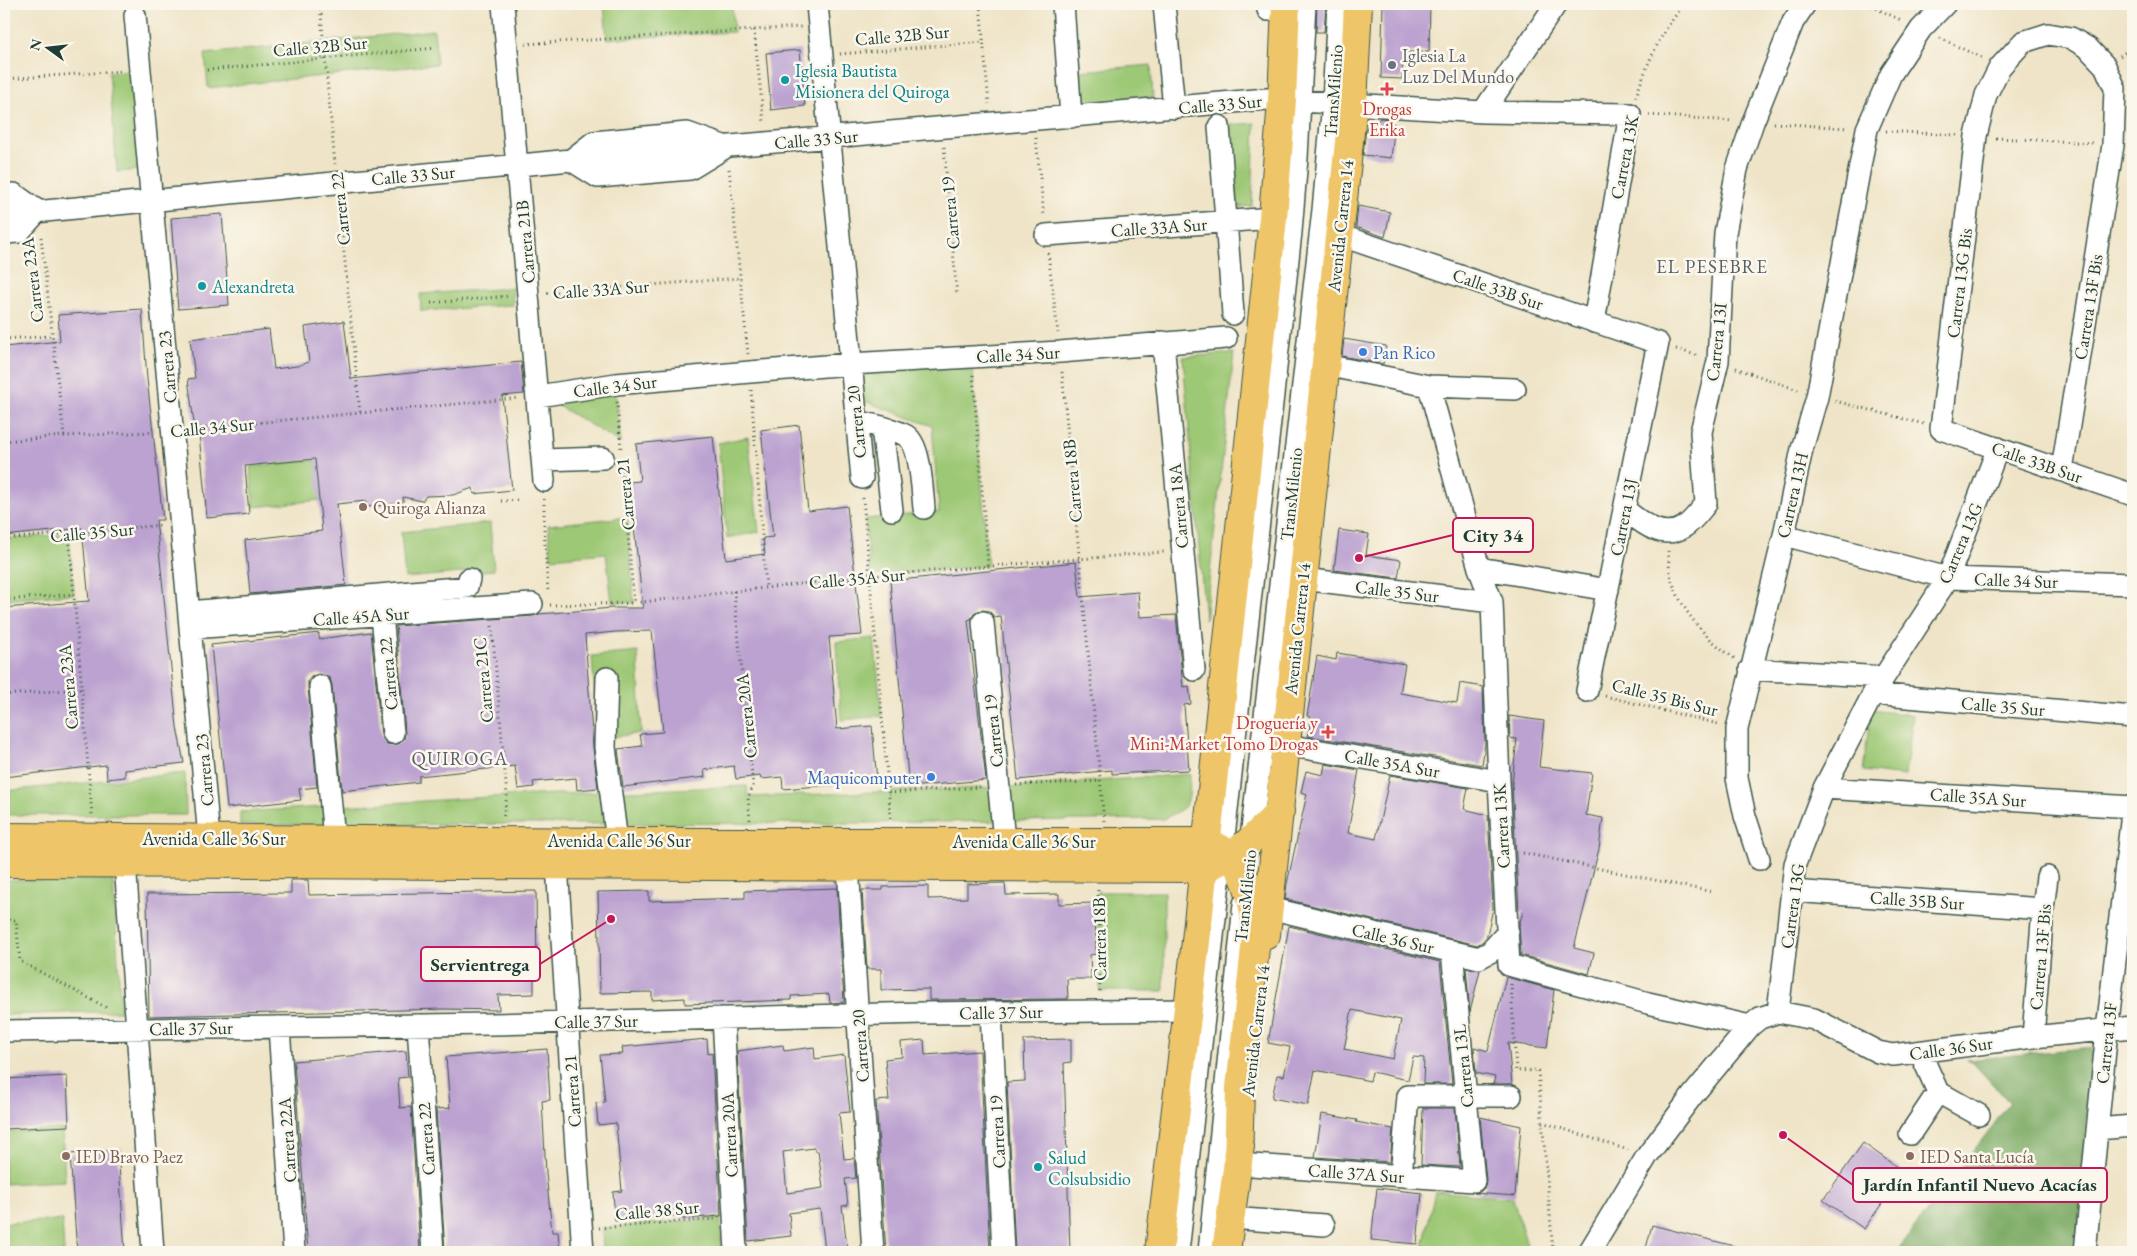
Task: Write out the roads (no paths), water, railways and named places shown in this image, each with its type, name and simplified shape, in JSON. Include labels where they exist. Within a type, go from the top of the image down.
[{"type":"main road","name":"Avenida Carrera 14","points":[[1226,1252],[1280,811],[1302,580],[1339,235],[1343,104],[1358,4]]},
{"type":"main road","points":[[1160,1252],[1188,1010],[1222,853],[1273,218],[1291,101],[1274,6]]},
{"type":"main road","points":[[1222,853],[1280,811]]},
{"type":"main road","name":"Avenida Calle 36 Sur","points":[[4,837],[94,838],[124,851],[1222,853]]},
{"type":"main road","name":"Avenida Calle 36 Sur","points":[[4,863],[124,851],[209,838],[502,840],[556,852],[617,842],[751,840],[847,853],[893,841],[1004,841],[1102,854]]},
{"type":"main road","points":[[1222,853],[1246,883],[1252,903],[1255,938],[1240,1088],[1238,1164]]},
{"type":"street","name":"Carrera 21B","points":[[503,4],[544,470],[616,457]]},
{"type":"street","name":"Carrera 20","points":[[817,4],[862,478]]},
{"type":"street","points":[[1063,4],[1070,118]]},
{"type":"street","points":[[1164,4],[1174,108]]},
{"type":"street","name":"TransMilenio","points":[[1178,1252],[1290,242],[1291,101],[1305,4]]},
{"type":"street","name":"TransMilenio","points":[[1222,853],[1323,210],[1343,104],[1338,4]]},
{"type":"street","points":[[1483,112],[1556,4]]},
{"type":"street","name":"Carrera 13I","points":[[1624,509],[1646,526],[1666,533],[1684,527],[1706,504],[1701,432],[1718,361],[1724,233],[1737,169],[1753,122],[1793,22],[1805,4]]},
{"type":"street","name":"Carrera 13H","points":[[1759,859],[1745,816],[1738,778],[1737,729],[1784,535],[1802,449],[1817,397],[1867,129],[1891,74],[1921,29],[1945,4]]},
{"type":"street","name":"Carrera 23","points":[[135,15],[209,838]]},
{"type":"street","name":"Carrera 13G Bis","points":[[1941,429],[1976,136],[1986,94],[2000,66],[2022,42],[2048,34],[2071,38],[2088,48],[2106,66],[2115,88],[2113,145]]},
{"type":"street","name":"Calle 33 Sur","points":[[4,215],[571,160],[991,125],[1267,99],[1483,112],[1630,114]]},
{"type":"street","name":"Carrera 13K","points":[[1594,322],[1630,114]]},
{"type":"street","points":[[1219,126],[1233,314]]},
{"type":"street","name":"Carrera 13F Bis","points":[[2062,470],[2113,145]]},
{"type":"street","points":[[4,195],[14,194],[38,211],[19,232],[4,233]]},
{"type":"street","name":"Calle 33A Sur","points":[[1046,236],[1273,218]]},
{"type":"street","name":"Calle 33B Sur","points":[[1339,235],[1658,343]]},
{"type":"street","name":"Calle 34 Sur","points":[[538,396],[616,384],[850,364],[1060,352],[1226,338]]},
{"type":"street","name":"Carrera 18A","points":[[1162,342],[1194,670]]},
{"type":"street","name":"Carrera 13J","points":[[1587,691],[1658,343]]},
{"type":"street","points":[[1325,365],[1429,386],[1515,389]]},
{"type":"street","name":"Carrera 13K","points":[[1429,386],[1479,568],[1492,602],[1509,965],[1648,1003],[1750,1026]]},
{"type":"street","points":[[856,420],[906,435],[913,442],[917,453],[924,508]]},
{"type":"street","points":[[882,428],[892,510]]},
{"type":"street","name":"Calle 33B Sur","points":[[1941,429],[2133,495]]},
{"type":"street","name":"Carrera 13G","points":[[1778,1012],[1795,864],[1824,788],[1878,686],[1948,578],[1998,448]]},
{"type":"street","name":"Calle 34 Sur","points":[[1784,535],[1948,578],[2133,584]]},
{"type":"street","points":[[1479,568],[1608,590]]},
{"type":"street","points":[[190,620],[467,587],[469,579]]},
{"type":"street","name":"Calle 35 Sur","points":[[1302,580],[1492,602]]},
{"type":"street","name":"Calle 45A Sur","points":[[190,620],[382,615],[490,606],[541,605]]},
{"type":"street","name":"Carrera 22","points":[[382,615],[393,733]]},
{"type":"street","name":"Carrera 19","points":[[983,622],[1004,841]]},
{"type":"street","name":"Calle 35 Sur","points":[[1750,669],[2133,717]]},
{"type":"street","points":[[607,678],[605,747],[617,842]]},
{"type":"street","points":[[320,686],[334,839]]},
{"type":"street","name":"Calle 35A Sur","points":[[1286,745],[1499,781]]},
{"type":"street","name":"Calle 35A Sur","points":[[1824,788],[2133,806]]},
{"type":"street","name":"Carrera 13F","points":[[2085,1252],[2107,1030],[2129,882],[2133,806]]},
{"type":"street","points":[[124,851],[153,1252]]},
{"type":"street","name":"Carrera 21","points":[[556,852],[583,1252]]},
{"type":"street","name":"Carrera 20","points":[[847,853],[873,1252]]},
{"type":"street","name":"Carrera 13F Bis","points":[[2033,1037],[2047,877]]},
{"type":"street","name":"TransMilenio","points":[[1209,1252],[1246,883]]},
{"type":"street","name":"Calle 35B Sur","points":[[1792,891],[2043,909]]},
{"type":"street","name":"Calle 36 Sur","points":[[1269,908],[1479,958],[1494,948],[1508,932]]},
{"type":"street","name":"Carrera 13L","points":[[1452,951],[1474,1182]]},
{"type":"street","name":"Calle 37 Sur","points":[[4,1031],[1188,1010]]},
{"type":"street","name":"Carrera 19","points":[[992,1012],[1003,1252]]},
{"type":"street","points":[[1589,1252],[1647,1156],[1692,1096],[1750,1026],[1760,1018],[1778,1012]]},
{"type":"street","name":"Calle 36 Sur","points":[[1778,1012],[1814,1019],[1885,1055],[2133,1027]]},
{"type":"street","name":"Carrera 20A","points":[[723,1018],[736,1252]]},
{"type":"street","name":"Carrera 22","points":[[418,1025],[434,1252]]},
{"type":"street","name":"Carrera 22A","points":[[279,1027],[294,1252]]},
{"type":"street","points":[[1920,1052],[1938,1092],[1979,1115]]},
{"type":"street","points":[[1910,1134],[1938,1092]]},
{"type":"street","points":[[1400,1176],[1408,1096],[1511,1096]]},
{"type":"street","points":[[2097,1130],[2133,1126]]},
{"type":"street","name":"Calle 37A Sur","points":[[1238,1164],[1474,1182]]},
{"type":"street","points":[[1230,1218],[1324,1225]]},
{"type":"place","name":"Iglesia La Luz Del Mundo","points":[[1392,65]]},
{"type":"place","name":"Iglesia Bautista Misionera del Quiroga","points":[[785,80]]},
{"type":"place","name":"Drogas Erika","points":[[1387,89]]},
{"type":"place","name":"Alexandreta","points":[[202,286]]},
{"type":"place","name":"Pan Rico","points":[[1363,352]]},
{"type":"place","name":"Quiroga Alianza","points":[[363,507]]},
{"type":"place","name":"City 34","points":[[1359,558]]},
{"type":"place","name":"Droguería y Mini-Market Tomo Drogas","points":[[1328,732]]},
{"type":"place","name":"Maquicomputer","points":[[931,777]]},
{"type":"place","name":"Servientrega","points":[[611,919]]},
{"type":"place","name":"Jardín Infantil Nuevo Acacías","points":[[1783,1135]]},
{"type":"place","name":"IED Bravo Paez","points":[[66,1156]]},
{"type":"place","name":"IED Santa Lucía","points":[[1910,1156]]},
{"type":"place","name":"Salud Colsubsidio","points":[[1038,1167]]},
{"type":"district","name":"EL PESEBRE","points":[[1712,266]]},
{"type":"district","name":"QUIROGA","points":[[460,758]]}]
